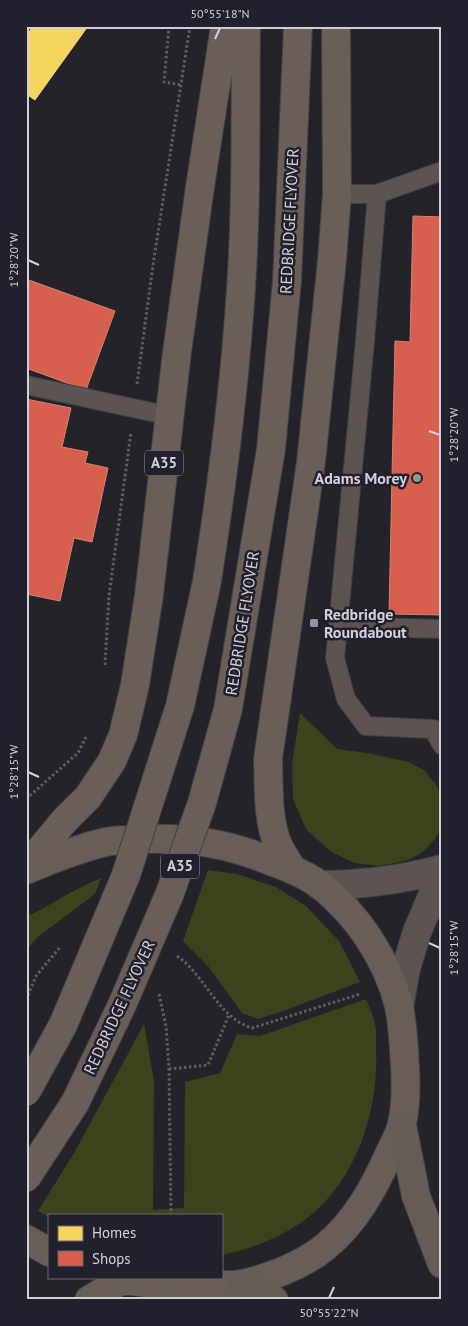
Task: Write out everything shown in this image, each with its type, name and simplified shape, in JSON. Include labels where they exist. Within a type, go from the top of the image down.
[{"type":"highway","points":[[26,869],[62,855],[108,841],[178,838],[222,844],[292,869],[319,885],[339,902],[358,922],[374,947],[388,974],[399,1007],[405,1054],[406,1081],[402,1125],[416,1196],[442,1264]]},
{"type":"highway","points":[[88,1300],[117,1278],[151,1284],[203,1286],[241,1284],[298,1264],[324,1248],[344,1229],[371,1192],[402,1125]]},
{"type":"highway","points":[[26,1239],[48,1251]]},
{"type":"highway","points":[[241,1284],[274,1300]]},
{"type":"main road","name":"A35","points":[[26,869],[64,821],[88,797],[112,762],[123,735],[135,685],[149,596],[178,342],[225,26]]},
{"type":"main road","points":[[26,1092],[63,1025],[126,874],[180,706],[207,581],[229,434],[241,286],[246,26]]},
{"type":"main road","name":"REDBRIDGE FLYOVER","points":[[26,1178],[74,1102],[122,1006],[170,893],[202,803],[228,709],[271,449],[287,281],[298,26]]},
{"type":"main road","points":[[292,869],[279,846],[273,830],[269,798],[268,759],[311,462],[332,260],[337,194],[336,26]]},
{"type":"street","points":[[319,885],[383,882],[442,869]]},
{"type":"street","points":[[399,1007],[406,968],[414,941],[442,873]]},
{"type":"lane","points":[[337,194],[377,194],[442,171]]},
{"type":"lane","points":[[377,194],[335,658],[346,699],[366,726],[438,729],[442,745]]},
{"type":"lane","points":[[26,385],[170,416]]},
{"type":"lane","points":[[338,626],[442,629]]},
{"type":"path","points":[[170,26],[164,82],[182,85]]},
{"type":"path","points":[[105,671],[109,596],[153,266],[190,26]]},
{"type":"path","points":[[26,799],[78,753],[87,736]]},
{"type":"path","points":[[172,953],[203,984],[229,1015],[243,1025],[252,1028],[360,994]]},
{"type":"path","points":[[158,991],[162,1000],[166,1026],[169,1069],[171,1214]]},
{"type":"path","points":[[169,1069],[208,1065],[229,1015]]},
{"type":"path","points":[[173,1278],[174,1300]]},
{"type":"green space","points":[[300,713],[337,749],[409,762],[424,770],[437,786],[442,799],[442,827],[435,839],[423,852],[408,860],[380,866],[354,863],[330,851],[306,829],[293,799],[292,764]]},
{"type":"green space","points":[[208,870],[237,874],[276,887],[306,906],[339,941],[360,982],[258,1019],[242,1013],[208,966],[183,941]]},
{"type":"green space","points":[[101,878],[95,894],[39,936],[26,950],[26,918],[28,916],[82,886]]},
{"type":"green space","points":[[366,999],[376,1027],[374,1093],[363,1138],[342,1180],[328,1199],[301,1223],[268,1241],[222,1255],[222,1214],[48,1214],[48,1216],[38,1211],[74,1153],[144,1024],[154,1081],[153,1210],[184,1208],[185,1082],[220,1073],[237,1034],[260,1036]]},
{"type":"building: Homes","points":[[33,26],[52,26],[76,43],[55,72],[26,52],[26,36]]},
{"type":"building: Homes","points":[[52,26],[88,26],[76,43]]},
{"type":"building: Homes","points":[[26,52],[55,72],[35,100],[26,94]]},
{"type":"building: Shops","name":"Adams Morey","points":[[413,216],[442,217],[442,615],[389,614],[395,341],[410,342]]},
{"type":"building: Shops","points":[[26,279],[115,311],[86,390],[26,368]]},
{"type":"building: Shops","points":[[26,399],[71,408],[62,447],[88,452],[85,463],[108,468],[92,542],[74,538],[60,601],[26,594]]},
{"type":"place","name":"Adams Morey","points":[[417,478]]},
{"type":"place","name":"Redbridge Roundabout","points":[[314,623]]}]
